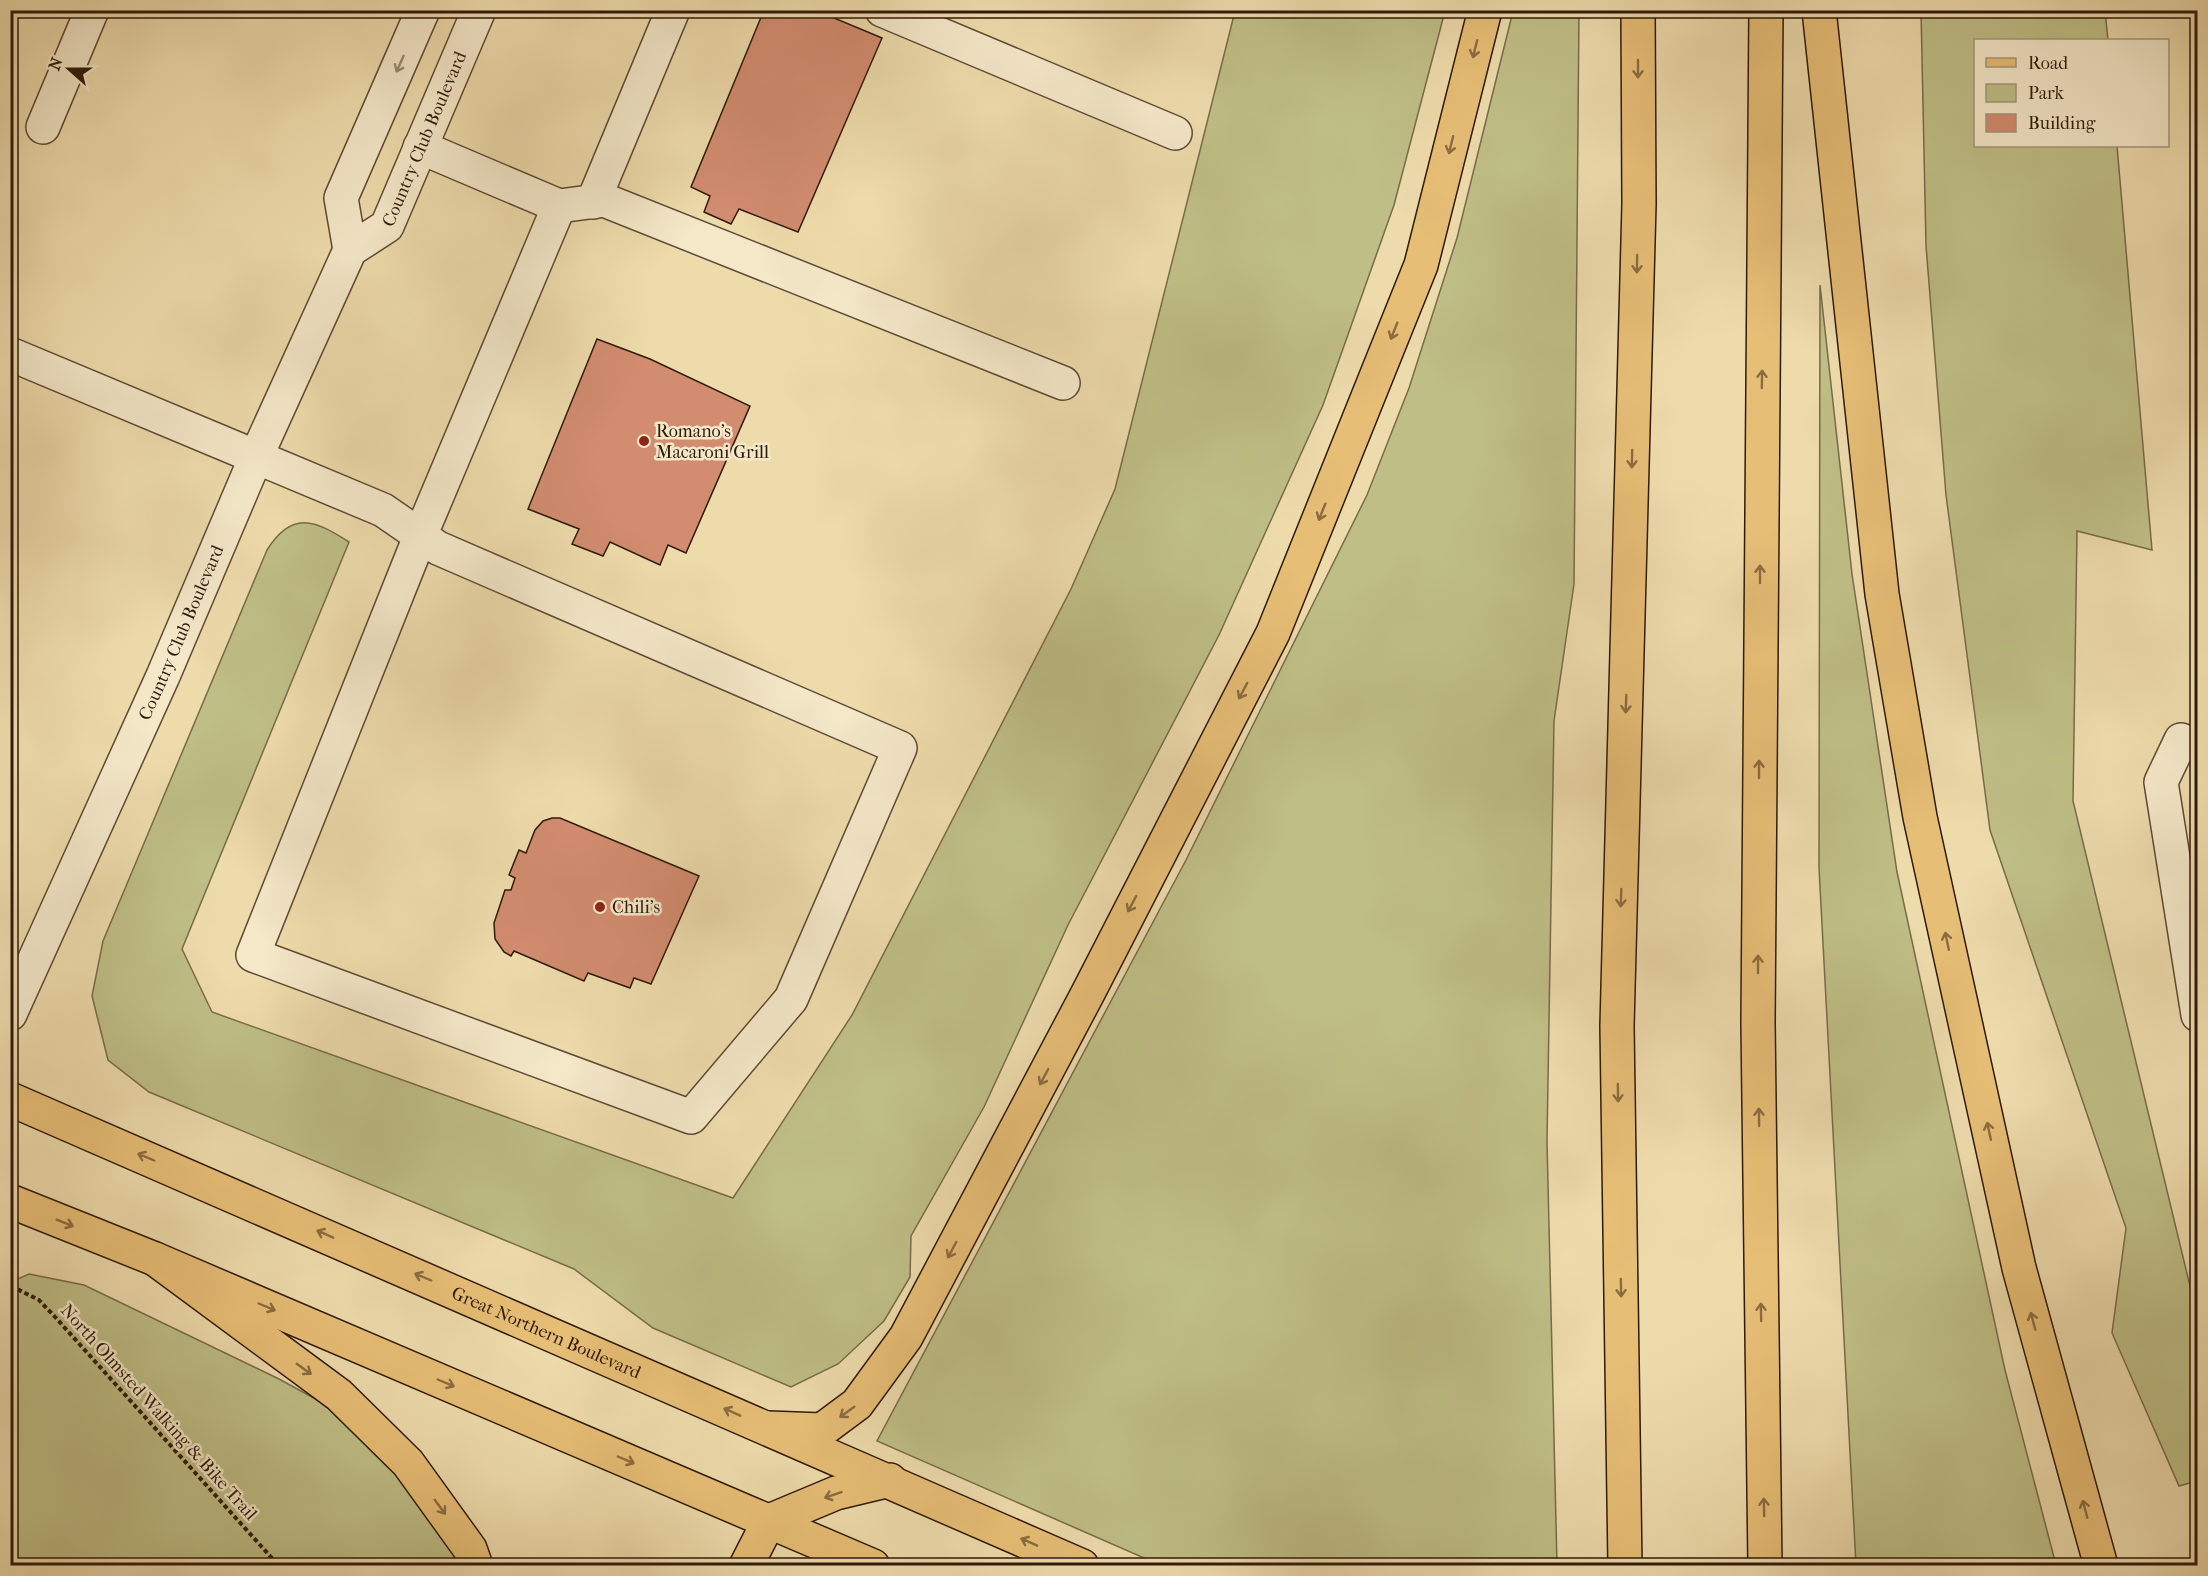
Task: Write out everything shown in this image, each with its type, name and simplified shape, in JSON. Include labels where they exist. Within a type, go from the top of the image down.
[{"type":"main road","points":[[768,1428],[822,1430],[857,1404],[906,1337],[1088,993],[1273,633],[1421,265],[1485,10]]},
{"type":"main road","points":[[1624,1560],[1617,1026],[1639,204],[1638,10]]},
{"type":"main road","points":[[1765,1566],[1758,1023],[1766,10]]},
{"type":"main road","points":[[1819,10],[1882,594],[1920,817],[2019,1269],[2101,1566]]},
{"type":"main road","name":"Great Northern Boulevard","points":[[10,1100],[890,1480],[1082,1566]]},
{"type":"main road","points":[[10,1201],[155,1259],[873,1566]]},
{"type":"main road","points":[[155,1259],[339,1395],[408,1463],[470,1549],[476,1566]]},
{"type":"main road","points":[[746,1566],[769,1521],[836,1493],[890,1480]]},
{"type":"street","points":[[43,127],[92,10]]},
{"type":"street","points":[[350,250],[341,198],[423,10]]},
{"type":"street","name":"Country Club Boulevard","points":[[10,1014],[163,676],[256,456],[350,250],[387,226],[479,10]]},
{"type":"street","points":[[593,202],[673,10]]},
{"type":"street","points":[[882,10],[1174,133]]},
{"type":"street","points":[[420,147],[560,206],[604,200],[1063,383]]},
{"type":"street","points":[[10,354],[383,510],[422,534],[438,548],[900,748],[791,999],[692,1117],[253,955],[422,534],[560,206]]},
{"type":"street","points":[[2198,747],[2181,740],[2162,782],[2198,1015]]},
{"type":"path","name":"North Olmsted Walking & Bike Trail","points":[[11,1287],[39,1300],[279,1566]]},
{"type":"green space","points":[[1235,11],[1445,11],[1394,205],[1323,405],[1219,635],[1068,925],[984,1107],[911,1236],[910,1277],[884,1321],[838,1364],[791,1387],[653,1328],[574,1269],[149,1092],[108,1060],[92,996],[103,941],[267,550],[276,537],[295,524],[315,524],[349,542],[182,949],[212,1012],[733,1198],[852,1015],[1071,589],[1115,489]]},
{"type":"green space","points":[[1513,11],[1579,11],[1574,584],[1554,721],[1547,1141],[1557,1565],[1160,1565],[877,1441],[1186,860],[1367,495],[1409,388],[1457,238]]},
{"type":"green space","points":[[1921,11],[2105,11],[2108,39],[1974,39],[1974,147],[2117,147],[2152,550],[2077,531],[2073,801],[2197,1315],[2197,1481],[2179,1486],[2112,1333],[2126,1228],[1990,830],[1946,495],[1926,246]]},
{"type":"green space","points":[[1820,285],[1852,574],[1897,872],[2005,1370],[2056,1565],[1856,1565],[1819,868]]},
{"type":"green space","points":[[29,1274],[84,1285],[279,1379],[356,1421],[396,1466],[462,1566],[11,1566],[11,1282]]},
{"type":"building","points":[[764,10],[815,10],[882,38],[798,232],[739,209],[731,224],[704,212],[710,196],[691,187]]},
{"type":"building","points":[[597,339],[650,359],[750,406],[686,553],[668,545],[660,565],[610,542],[603,556],[572,544],[579,529],[528,509]]},
{"type":"building","points":[[560,818],[699,876],[651,984],[634,978],[630,988],[588,973],[584,981],[514,951],[511,956],[504,952],[495,939],[494,923],[505,890],[511,890],[515,878],[509,875],[519,850],[526,853],[535,830],[543,821]]},
{"type":"place","name":"Romano's Macaroni Grill","points":[[644,441]]},
{"type":"place","name":"Chili's","points":[[600,907]]}]
